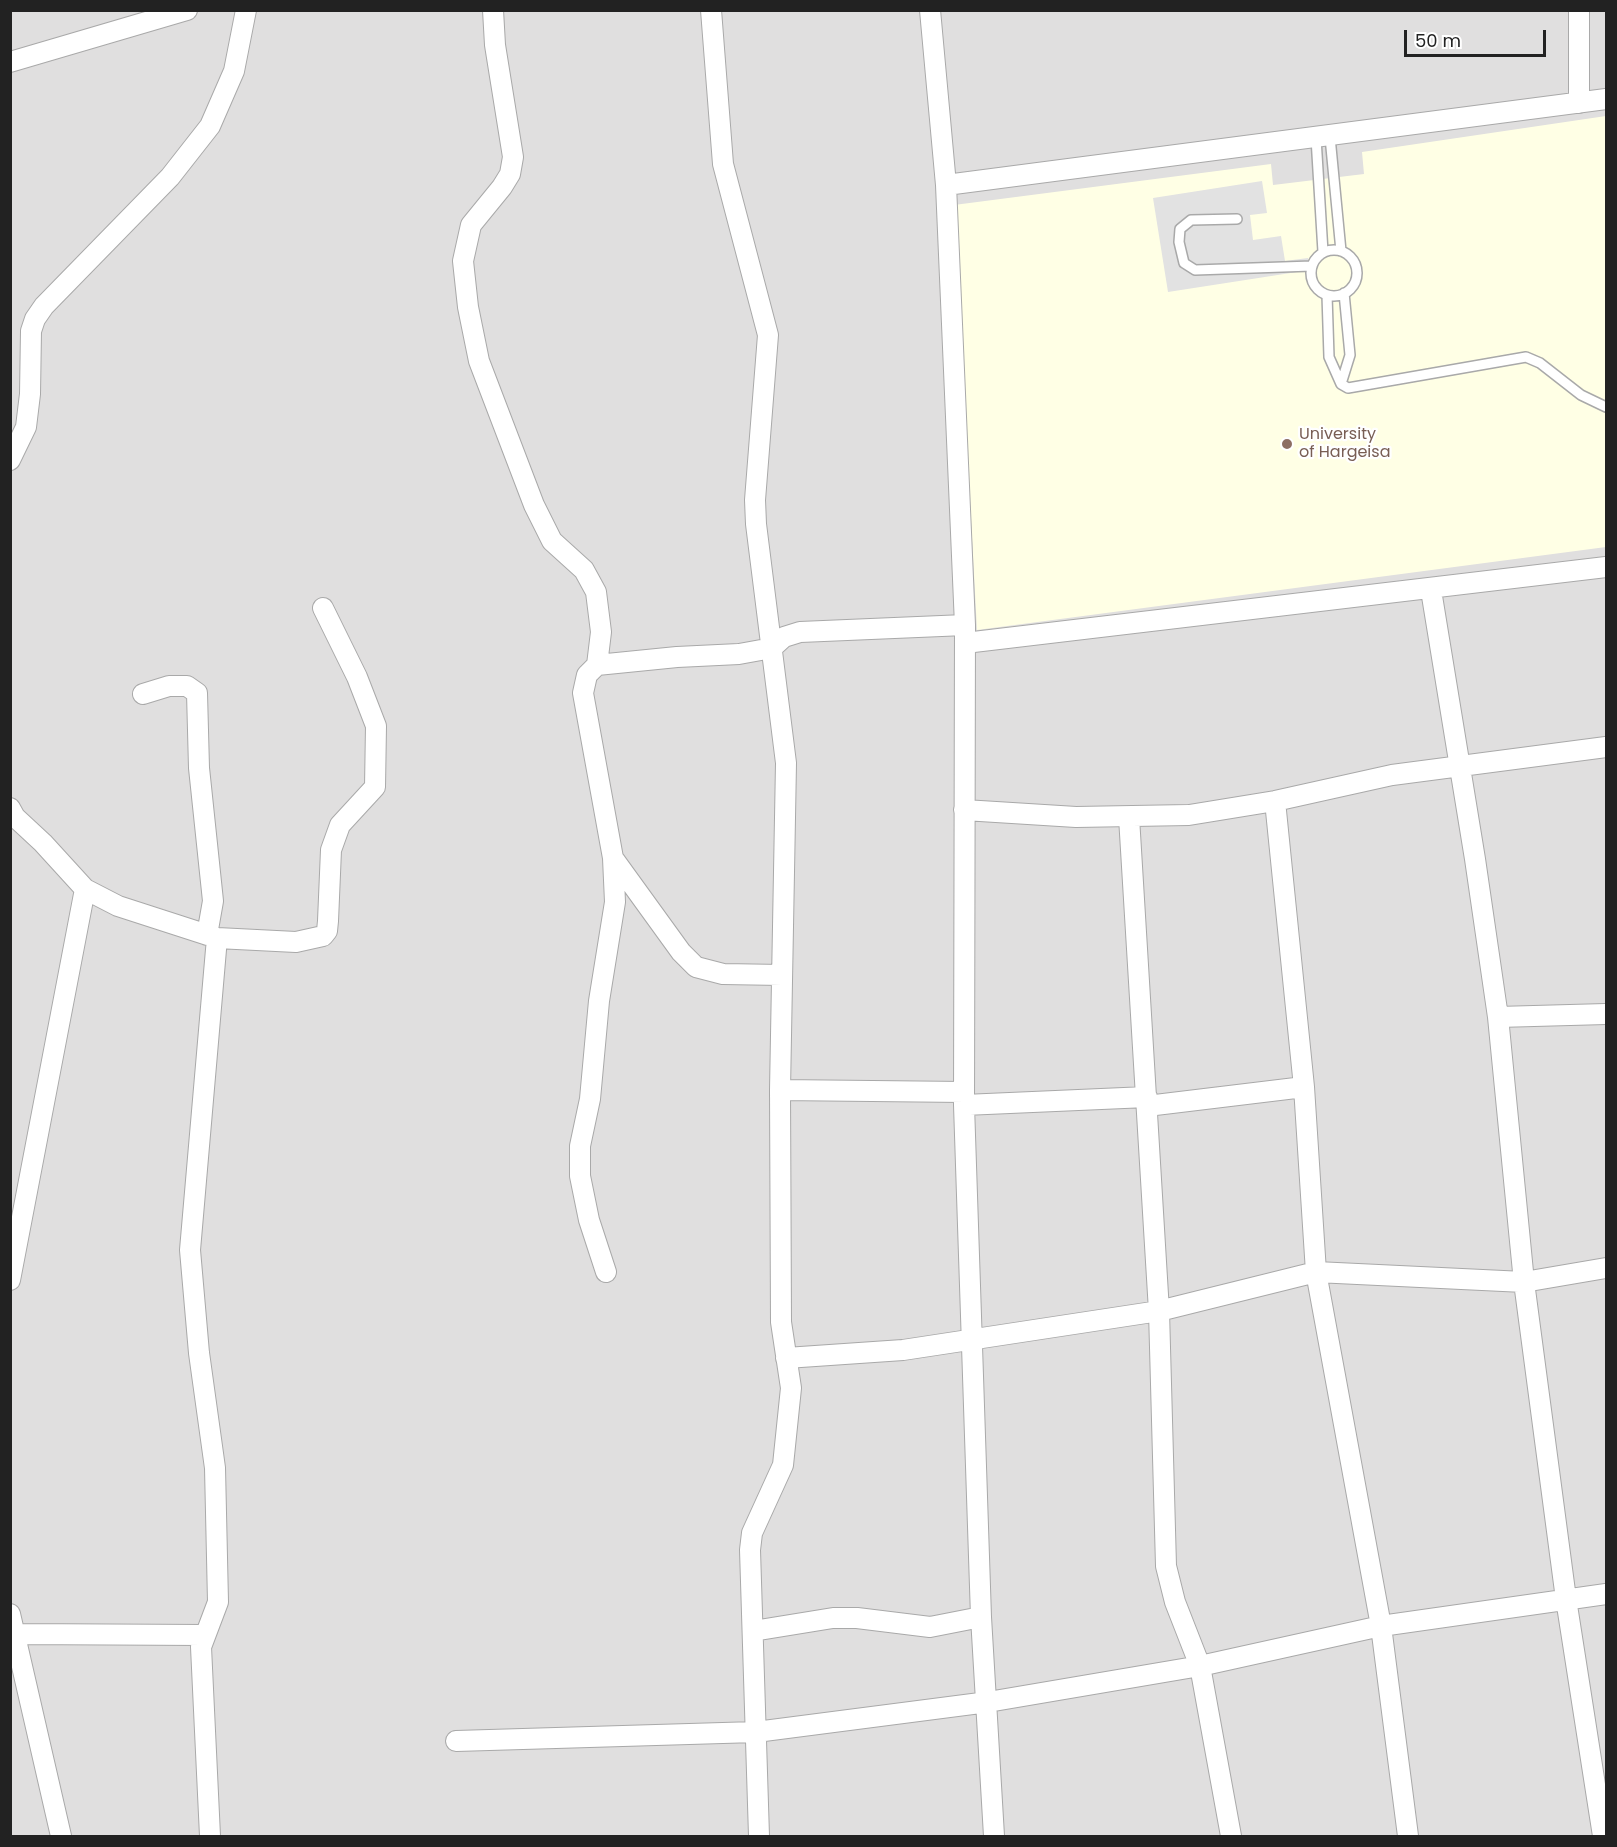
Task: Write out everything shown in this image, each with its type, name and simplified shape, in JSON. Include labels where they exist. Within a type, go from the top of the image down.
[{"type":"street","points":[[10,62],[146,15],[187,10]]},
{"type":"street","points":[[10,460],[26,428],[30,394],[31,331],[35,320],[44,306],[170,177],[210,126],[234,71],[246,10]]},
{"type":"street","points":[[493,10],[495,45],[513,157],[510,174],[502,187],[471,225],[463,261],[468,307],[479,361],[534,505],[552,541],[584,570],[597,592],[601,632],[597,665],[587,675],[583,693],[614,858],[615,902],[599,1001],[590,1099],[579,1146],[579,1176],[589,1220],[606,1272]]},
{"type":"street","points":[[711,10],[723,164],[768,335],[755,500],[786,763],[780,1090],[781,1322],[790,1388],[783,1465],[752,1533],[750,1550],[759,1836]]},
{"type":"street","points":[[930,10],[946,185],[965,634],[964,1098],[981,1617],[988,1702],[994,1836]]},
{"type":"street","points":[[1579,10],[1579,103]]},
{"type":"street","points":[[946,185],[1606,99]]},
{"type":"street","points":[[597,665],[739,654],[772,648],[784,637],[800,632],[965,634],[1431,590],[1606,567]]},
{"type":"street","points":[[1431,590],[1498,1017],[1524,1282],[1566,1599],[1603,1836]]},
{"type":"street","points":[[10,808],[15,817],[43,843],[85,889],[118,906],[212,937],[296,942],[323,936],[327,931],[328,921],[331,850],[340,825],[375,787],[376,726],[357,677],[323,608]]},
{"type":"street","points":[[143,694],[169,686],[187,686],[197,693],[200,778],[213,901],[190,1250],[199,1353],[215,1468],[218,1602],[215,1615],[204,1635],[201,1655],[210,1836]]},
{"type":"street","points":[[964,810],[1076,817],[1189,815],[1275,801],[1392,775],[1460,768],[1606,747]]},
{"type":"street","points":[[1275,801],[1304,1087],[1316,1272],[1381,1626],[1408,1836]]},
{"type":"street","points":[[1130,817],[1159,1311],[1166,1566],[1175,1602],[1200,1665],[1231,1836]]},
{"type":"street","points":[[614,858],[681,952],[696,967],[723,974],[782,975]]},
{"type":"street","points":[[10,1280],[85,889]]},
{"type":"street","points":[[1498,1017],[1606,1014]]},
{"type":"street","points":[[780,1090],[964,1098],[1147,1102],[1304,1087]]},
{"type":"street","points":[[786,1358],[903,1350],[1159,1311],[1316,1272],[1524,1282],[1606,1268]]},
{"type":"street","points":[[456,1741],[756,1732],[988,1702],[1200,1665],[1381,1626],[1606,1594]]},
{"type":"street","points":[[10,1614],[61,1836]]},
{"type":"street","points":[[753,1631],[833,1618],[857,1618],[930,1627],[981,1617]]},
{"type":"street","points":[[15,1634],[204,1635]]},
{"type":"lane","points":[[1323,137],[1341,251],[1354,262],[1357,271],[1352,287],[1344,293],[1327,295],[1313,283],[1312,266],[1323,252],[1323,137]]},
{"type":"lane","points":[[1237,219],[1191,220],[1180,229],[1179,242],[1184,263],[1195,270],[1312,266]]},
{"type":"lane","points":[[1323,252],[1341,251]]},
{"type":"lane","points":[[1341,384],[1350,355],[1344,293]]},
{"type":"lane","points":[[1327,295],[1329,357],[1341,384],[1348,388],[1526,357],[1540,363],[1581,395],[1606,407]]},
{"type":"shaded area","points":[[11,11],[1606,11],[1606,1836],[11,1836]]},
{"type":"shaded area","name":"University of Hargeisa","points":[[1606,116],[1606,547],[977,630],[954,205],[1271,164],[1273,185],[1364,174],[1362,152]]},
{"type":"shaded area","points":[[1262,181],[1267,213],[1250,215],[1253,240],[1281,236],[1285,261],[1308,258],[1310,270],[1168,292],[1153,198]]},
{"type":"place","name":"University of Hargeisa","points":[[1287,444]]}]
